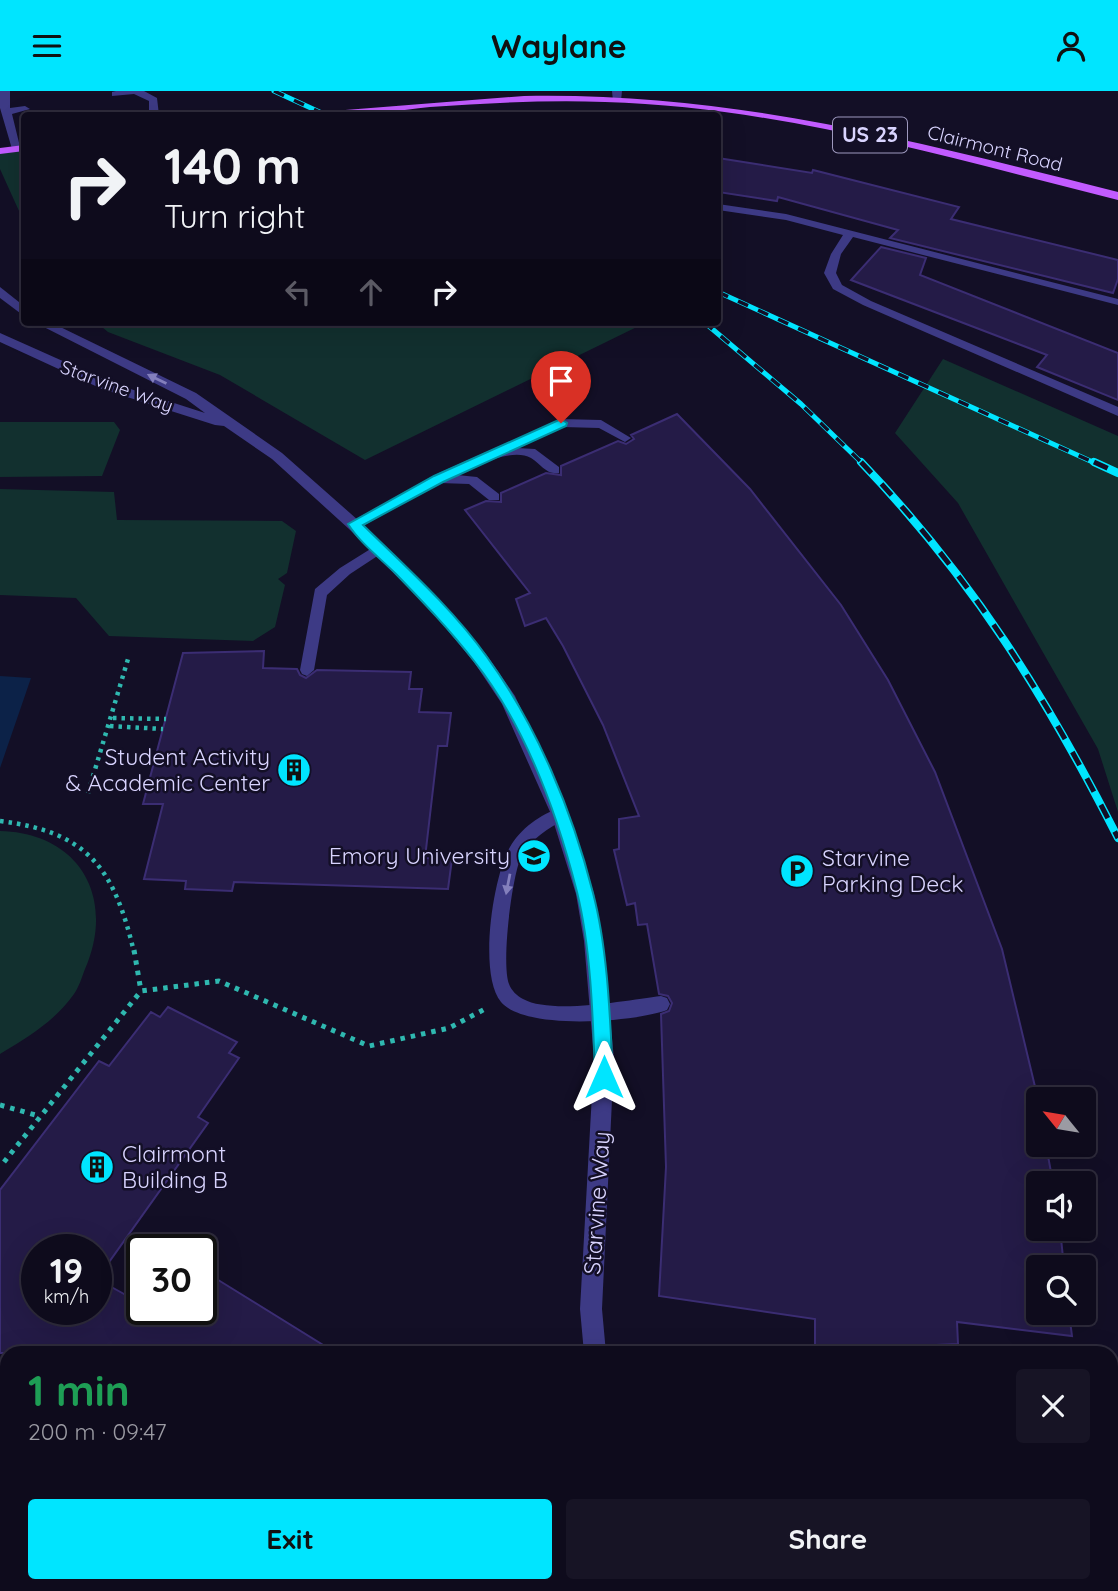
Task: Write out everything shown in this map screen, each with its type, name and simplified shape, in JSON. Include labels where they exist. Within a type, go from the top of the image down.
[{"type":"main road","name":"Clairmont Road","points":[[355,112],[483,101],[617,95],[810,123],[1118,196]]},
{"type":"main road","points":[[0,151],[21,148]]},
{"type":"street","points":[[0,291],[21,309]]},
{"type":"street","name":"Starvine Way","points":[[48,326],[191,395],[278,456],[380,548],[465,640],[509,701],[559,814],[585,894],[601,1010],[604,1077],[591,1309],[594,1346]]},
{"type":"street","name":"Starvine Way","points":[[0,337],[107,386],[236,427]]},
{"type":"lane","points":[[5,91],[6,111],[21,148]]},
{"type":"lane","points":[[116,94],[135,91],[154,100],[154,112]]},
{"type":"lane","points":[[6,111],[25,109]]},
{"type":"lane","points":[[721,207],[786,217],[1118,302]]},
{"type":"lane","points":[[850,233],[836,254],[830,272],[837,287],[867,303],[1118,412]]},
{"type":"lane","points":[[354,524],[438,479],[561,423],[601,424],[625,438]]},
{"type":"lane","points":[[495,453],[531,452],[554,470]]},
{"type":"lane","points":[[438,479],[472,480],[494,497]]},
{"type":"lane","points":[[307,670],[320,593],[345,571],[380,548]]},
{"type":"lane","points":[[559,814],[531,831],[513,857],[498,971],[507,997],[523,1008],[536,1010],[601,1010],[661,1004]]},
{"type":"path","points":[[88,793],[113,718],[128,659]]},
{"type":"path","points":[[113,718],[166,719]]},
{"type":"path","points":[[110,726],[163,729]]},
{"type":"path","points":[[0,821],[16,821],[64,833],[97,862],[124,907],[134,943],[141,991]]},
{"type":"path","points":[[4,1162],[141,991],[219,981],[369,1046],[449,1028],[507,997]]},
{"type":"path","points":[[0,1105],[39,1116]]},
{"type":"green space","points":[[21,149],[21,215],[0,169],[0,152]]},
{"type":"green space","points":[[101,326],[639,326],[365,460],[220,375],[108,332]]},
{"type":"green space","points":[[943,359],[1118,436],[1118,812],[1098,749],[958,503],[895,433]]},
{"type":"green space","points":[[0,422],[114,422],[120,430],[102,476],[0,477]]},
{"type":"green space","points":[[0,489],[114,492],[117,520],[282,521],[296,531],[287,573],[278,579],[285,585],[275,627],[253,641],[109,636],[76,598],[0,595]]},
{"type":"green space","points":[[0,831],[28,835],[51,843],[70,857],[84,874],[93,895],[96,918],[94,943],[82,979],[67,1004],[31,1035],[0,1054]]},
{"type":"water","points":[[0,676],[31,678],[0,768]]},
{"type":"building","points":[[721,158],[812,173],[813,170],[959,207],[951,219],[1118,260],[1118,279],[1113,293],[890,238],[898,230],[778,197],[777,201],[721,192]]},
{"type":"building","points":[[881,247],[926,258],[920,275],[1118,353],[1118,400],[1037,367],[1047,355],[851,280]]},
{"type":"building","name":"Starvine Parking Deck","points":[[677,414],[750,489],[841,605],[888,680],[935,772],[1002,949],[1035,1087],[1026,1087],[1026,1157],[1048,1157],[1051,1171],[1026,1171],[1026,1241],[1061,1241],[1063,1255],[1026,1255],[1026,1325],[1071,1325],[1072,1336],[957,1322],[958,1344],[815,1346],[815,1319],[659,1296],[666,1167],[661,1014],[669,1011],[672,1003],[668,996],[659,994],[647,924],[638,925],[635,903],[627,905],[614,850],[619,849],[619,819],[639,816],[603,725],[563,646],[546,618],[525,626],[516,599],[530,593],[465,510],[486,501],[501,502],[501,493],[546,473],[561,475],[561,466],[618,441],[626,444],[634,439],[631,435]]},
{"type":"building","name":"Student Activity & Academic Center","points":[[264,651],[263,668],[297,669],[300,675],[306,678],[317,670],[411,672],[409,689],[422,689],[419,712],[451,713],[447,746],[438,746],[425,858],[452,859],[448,889],[234,882],[232,891],[185,889],[186,881],[144,879],[163,804],[143,804],[183,653]]},
{"type":"building","name":"Clairmont Building B","points":[[168,1007],[237,1042],[229,1053],[239,1058],[198,1117],[208,1123],[129,1234],[126,1234],[126,1238],[112,1258],[112,1234],[21,1234],[21,1325],[112,1325],[112,1287],[126,1295],[126,1325],[217,1325],[217,1279],[325,1346],[0,1346],[0,1190],[99,1061],[109,1066],[151,1012],[160,1017]]},
{"type":"railway","points":[[274,91],[320,112]]},
{"type":"railway","points":[[721,293],[1097,464]]},
{"type":"railway","points":[[709,326],[801,404],[861,463]]},
{"type":"railway","points":[[1094,462],[1118,473]]},
{"type":"railway","points":[[861,463],[938,550],[1004,640],[1063,736],[1118,838]]},
{"type":"place","name":"Student Activity & Academic Center","points":[[294,770]]},
{"type":"place","name":"Emory University","points":[[534,856]]},
{"type":"place","name":"Starvine Parking Deck","points":[[797,871]]},
{"type":"place","name":"Clairmont Building B","points":[[97,1167]]},
{"type":"route","points":[[561,423],[438,479],[354,524],[433,604],[480,658],[509,701],[533,748],[559,814],[585,894],[601,1010],[604,1077]]}]
